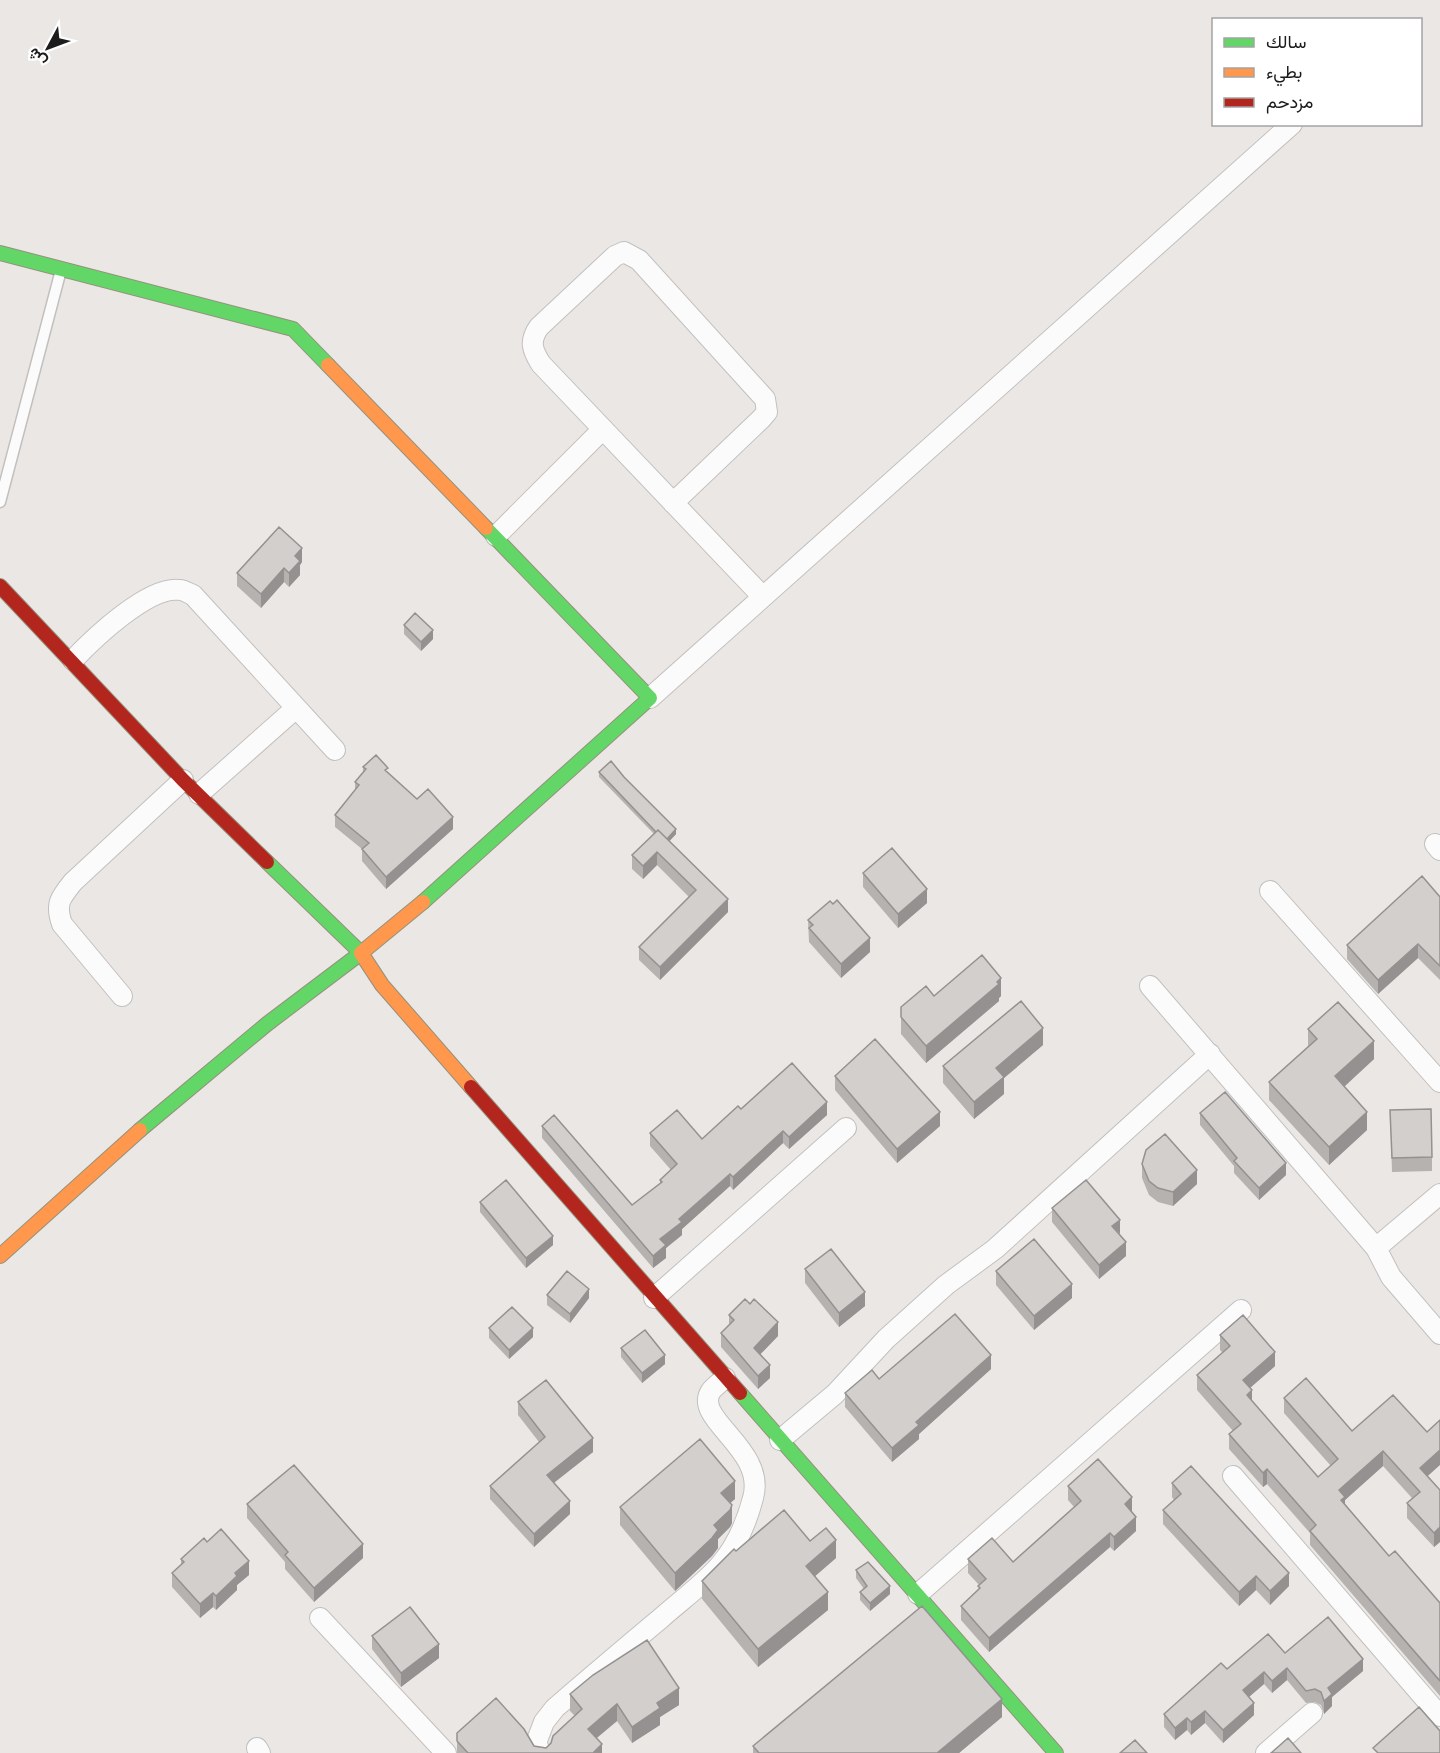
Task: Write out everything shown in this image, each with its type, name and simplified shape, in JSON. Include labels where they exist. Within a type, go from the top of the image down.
[{"type":"street","points":[[0,1256],[131,1137],[293,1001],[391,931],[1290,126]]},
{"type":"street","points":[[673,503],[761,419],[767,412],[765,399],[639,260],[624,252],[615,256],[539,327],[533,335],[533,352],[541,364],[673,503],[763,597]]},
{"type":"street","points":[[0,253],[239,317],[293,329],[650,698]]},
{"type":"street","points":[[495,536],[603,429]]},
{"type":"street","points":[[0,586],[183,780],[361,953],[382,985],[654,1298],[918,1594],[1056,1753]]},
{"type":"street","points":[[72,660],[129,610],[165,592],[180,590],[193,595],[335,750]]},
{"type":"street","points":[[199,794],[296,708]]},
{"type":"street","points":[[122,996],[62,924],[57,910],[62,895],[73,882],[183,780]]},
{"type":"street","points":[[1270,891],[1440,1082]]},
{"type":"street","points":[[1150,986],[1376,1248],[1391,1277],[1440,1334]]},
{"type":"street","points":[[780,1440],[835,1394],[886,1340],[946,1285],[979,1263],[1210,1054]]},
{"type":"street","points":[[654,1298],[846,1128]]},
{"type":"street","points":[[1376,1248],[1440,1194]]},
{"type":"street","points":[[918,1594],[1241,1310]]},
{"type":"street","points":[[541,1753],[536,1743],[544,1722],[555,1708],[690,1594],[722,1563],[748,1518],[754,1492],[754,1474],[749,1460],[710,1412],[708,1398],[711,1390],[725,1378]]},
{"type":"street","points":[[1233,1476],[1440,1716]]},
{"type":"street","points":[[321,1618],[446,1753]]},
{"type":"street","points":[[1266,1753],[1312,1713]]},
{"type":"lane","points":[[0,502],[61,268]]},
{"type":"building","points":[[279,527],[302,548],[295,556],[300,561],[289,573],[284,568],[261,594],[237,573]]},
{"type":"building","points":[[415,613],[433,630],[421,642],[404,625]]},
{"type":"building","points":[[376,755],[388,768],[385,770],[417,799],[428,789],[453,817],[386,877],[362,849],[369,843],[335,815],[359,785],[355,782],[366,769],[363,767]]},
{"type":"building","points":[[611,761],[676,829],[667,839],[658,830],[656,832],[599,772]]},
{"type":"building","points":[[658,830],[728,899],[660,967],[639,947],[696,890],[657,852],[643,866],[632,855]]},
{"type":"building","points":[[892,848],[927,889],[898,914],[863,873]]},
{"type":"building","points":[[1422,876],[1440,897],[1440,966],[1418,944],[1378,980],[1347,945]]},
{"type":"building","points":[[837,900],[870,938],[841,964],[809,928],[813,925],[808,920],[830,901],[833,904]]},
{"type":"building","points":[[982,955],[1001,978],[997,982],[999,984],[926,1046],[901,1017],[901,1007],[926,986],[934,996]]},
{"type":"building","points":[[1021,1001],[1043,1028],[996,1068],[1004,1077],[974,1102],[943,1066]]},
{"type":"building","points":[[1338,1002],[1374,1041],[1335,1076],[1367,1112],[1329,1147],[1269,1082],[1317,1039],[1308,1029]]},
{"type":"building","points":[[875,1039],[940,1112],[897,1149],[835,1076]]},
{"type":"building","points":[[792,1063],[827,1102],[789,1137],[783,1131],[733,1177],[730,1174],[679,1219],[682,1222],[660,1239],[666,1245],[653,1256],[542,1126],[554,1115],[632,1205],[662,1182],[660,1180],[677,1164],[650,1133],[677,1110],[702,1139],[738,1106],[741,1109]]},
{"type":"building","points":[[1225,1092],[1286,1163],[1259,1188],[1234,1161],[1237,1158],[1200,1113]]},
{"type":"building","points":[[1431,1109],[1432,1157],[1392,1158],[1390,1110]]},
{"type":"building","points":[[1165,1134],[1197,1170],[1173,1192],[1158,1188],[1149,1181],[1142,1164],[1146,1150]]},
{"type":"building","points":[[506,1180],[553,1236],[526,1258],[480,1202]]},
{"type":"building","points":[[1086,1180],[1120,1220],[1112,1226],[1126,1242],[1099,1265],[1052,1208]]},
{"type":"building","points":[[1034,1239],[1072,1284],[1034,1316],[996,1271]]},
{"type":"building","points":[[831,1249],[865,1292],[839,1313],[805,1269]]},
{"type":"building","points":[[567,1271],[589,1289],[570,1314],[547,1295]]},
{"type":"building","points":[[745,1299],[750,1304],[754,1299],[778,1322],[754,1348],[770,1365],[758,1376],[721,1333],[734,1320],[729,1315]]},
{"type":"building","points":[[512,1307],[533,1328],[509,1350],[489,1328]]},
{"type":"building","points":[[955,1314],[991,1355],[916,1422],[919,1425],[892,1448],[845,1393],[872,1370],[879,1379]]},
{"type":"building","points":[[1243,1315],[1275,1352],[1243,1380],[1252,1390],[1247,1395],[1318,1477],[1338,1459],[1284,1398],[1306,1378],[1352,1431],[1393,1395],[1427,1432],[1440,1420],[1440,1450],[1420,1468],[1440,1490],[1440,1527],[1434,1533],[1407,1503],[1420,1492],[1383,1451],[1339,1490],[1345,1497],[1341,1500],[1389,1556],[1395,1551],[1440,1603],[1440,1681],[1310,1531],[1316,1525],[1267,1469],[1263,1473],[1229,1434],[1241,1424],[1197,1375],[1230,1346],[1220,1335]]},
{"type":"building","points":[[645,1330],[665,1355],[642,1373],[621,1348]]},
{"type":"building","points":[[546,1380],[593,1438],[547,1475],[570,1501],[534,1534],[490,1486],[545,1437],[518,1402]]},
{"type":"building","points":[[700,1439],[735,1481],[721,1493],[732,1505],[730,1510],[714,1525],[718,1530],[712,1538],[675,1573],[620,1507]]},
{"type":"building","points":[[1098,1459],[1132,1497],[1125,1504],[1136,1517],[1114,1537],[1110,1533],[989,1638],[961,1606],[986,1579],[968,1559],[992,1538],[1013,1562],[1081,1501],[1068,1486]]},
{"type":"building","points":[[294,1465],[363,1544],[314,1588],[285,1555],[288,1552],[247,1504]]},
{"type":"building","points":[[1191,1466],[1289,1573],[1270,1591],[1256,1576],[1239,1592],[1163,1510],[1181,1494],[1172,1483]]},
{"type":"building","points":[[784,1510],[810,1541],[826,1528],[836,1540],[806,1566],[828,1592],[758,1649],[702,1581],[734,1549],[736,1551]]},
{"type":"building","points":[[221,1529],[249,1561],[235,1573],[237,1576],[216,1596],[213,1593],[200,1604],[172,1573],[184,1562],[181,1559],[204,1538],[207,1542]]},
{"type":"building","points":[[868,1562],[890,1586],[870,1603],[860,1592],[867,1586],[856,1570]]},
{"type":"building","points":[[922,1606],[1002,1699],[937,1753],[759,1753],[753,1746]]},
{"type":"building","points":[[410,1607],[439,1644],[401,1673],[372,1636]]},
{"type":"building","points":[[1328,1617],[1363,1659],[1328,1688],[1332,1694],[1324,1701],[1321,1692],[1315,1689],[1306,1691],[1287,1668],[1272,1681],[1264,1672],[1243,1690],[1254,1703],[1223,1730],[1205,1711],[1191,1722],[1187,1718],[1175,1728],[1164,1714],[1221,1663],[1227,1669],[1268,1634],[1285,1653]]},
{"type":"building","points":[[647,1640],[679,1688],[657,1703],[660,1708],[632,1727],[617,1704],[588,1729],[602,1744],[593,1753],[468,1753],[457,1741],[457,1733],[496,1698],[524,1729],[534,1746],[546,1748],[553,1736],[582,1709],[570,1694],[593,1675]]},
{"type":"building","points":[[1419,1707],[1440,1731],[1440,1753],[1378,1753],[1373,1748]]},
{"type":"building","points":[[1288,1738],[1301,1753],[1271,1753]]},
{"type":"building","points":[[1135,1740],[1147,1753],[1120,1753]]},
{"type":"traffic: fast","points":[[0,253],[293,329],[328,365]]},
{"type":"traffic: fast","points":[[423,902],[650,698],[486,528]]},
{"type":"traffic: fast","points":[[140,1130],[267,1024],[361,953],[267,862]]},
{"type":"traffic: fast","points":[[740,1393],[1056,1753]]},
{"type":"traffic: slow","points":[[328,365],[486,528]]},
{"type":"traffic: slow","points":[[423,902],[361,953],[382,985],[471,1087]]},
{"type":"traffic: slow","points":[[0,1256],[140,1130]]},
{"type":"traffic: jam","points":[[0,586],[183,780],[267,862]]},
{"type":"traffic: jam","points":[[471,1087],[740,1393]]}]
